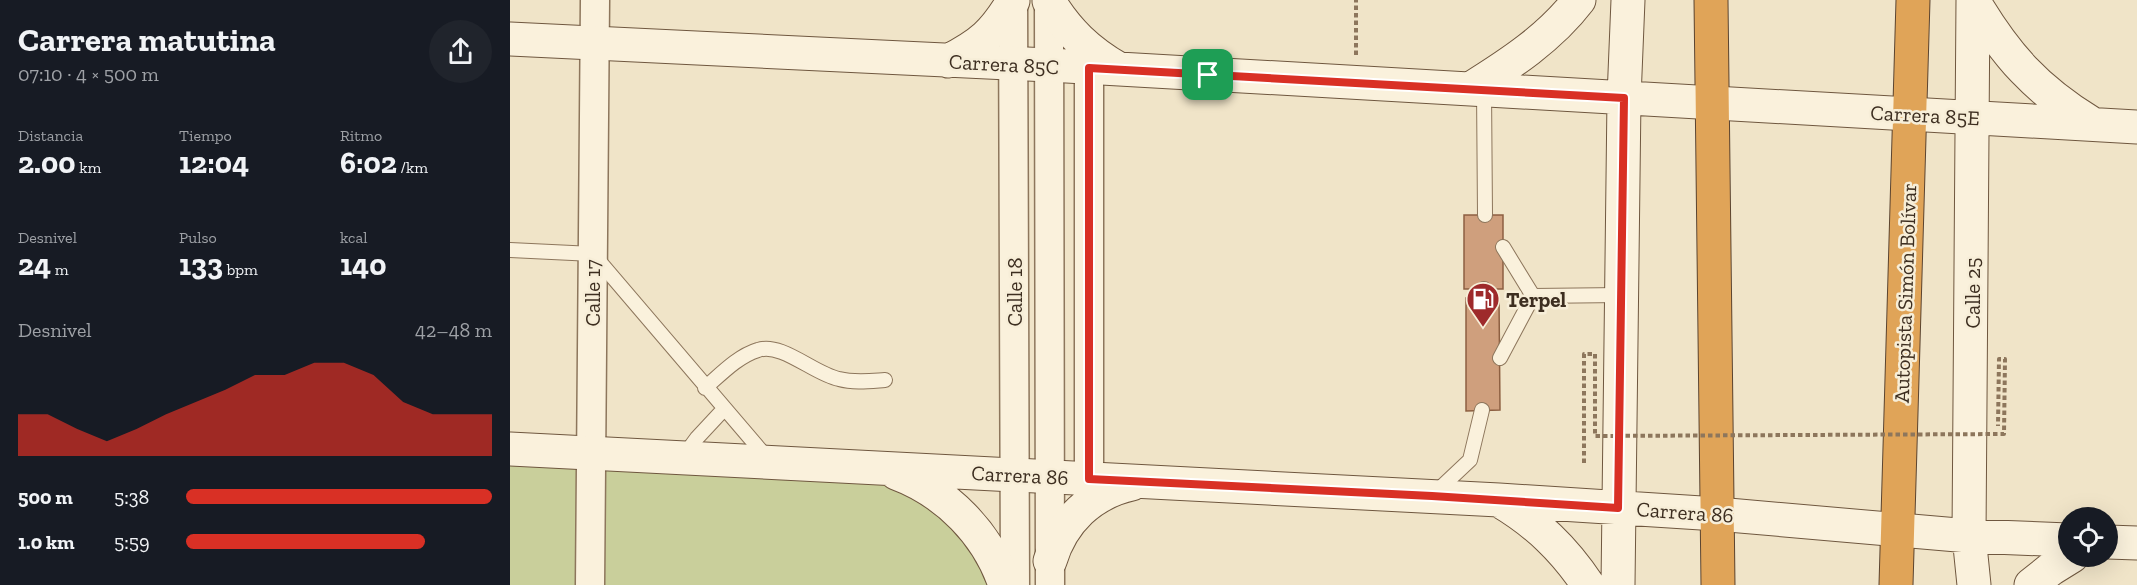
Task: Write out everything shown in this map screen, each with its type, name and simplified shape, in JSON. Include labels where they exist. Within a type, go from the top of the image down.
[{"type":"highway","points":[[1711,0],[1718,585]]},
{"type":"highway","name":"Autopista Simón Bolívar","points":[[1896,585],[1913,0]]},
{"type":"street","name":"Calle 17","points":[[590,585],[595,0]]},
{"type":"street","points":[[1049,0],[1062,22],[1078,41],[1098,57],[1105,69],[1089,479]]},
{"type":"street","name":"Calle 18","points":[[1049,0],[1050,573]]},
{"type":"street","points":[[1477,89],[1522,56],[1568,15],[1579,0]]},
{"type":"street","points":[[1618,585],[1624,98],[1628,0]]},
{"type":"street","points":[[1973,0],[1992,32],[2014,62],[2070,110],[2093,124]]},
{"type":"street","name":"Calle 25","points":[[1973,0],[1970,536],[1974,585]]},
{"type":"street","points":[[948,61],[985,39],[1013,1]]},
{"type":"street","name":"Calle 18","points":[[1013,1],[1015,585]]},
{"type":"street","name":"Carrera 85C","points":[[510,39],[1714,103]]},
{"type":"street","name":"Carrera 85E","points":[[1714,103],[2137,127]]},
{"type":"street","name":"Carrera 86","points":[[510,449],[1432,496],[1717,514],[1970,536],[2058,540]]},
{"type":"street","points":[[886,469],[903,475],[935,493],[963,516],[986,544],[1005,585]]},
{"type":"street","points":[[1050,573],[1060,536],[1076,514],[1108,491],[1122,486],[1148,483]]},
{"type":"street","points":[[1499,500],[1540,528],[1558,545],[1588,585]]},
{"type":"street","points":[[2118,542],[2137,543]]},
{"type":"street","points":[[2031,585],[2058,564]]},
{"type":"lane","points":[[1477,89],[1485,215]]},
{"type":"lane","points":[[1503,247],[1533,296]]},
{"type":"lane","points":[[510,250],[593,255],[771,464]]},
{"type":"lane","points":[[1533,296],[1621,295]]},
{"type":"lane","points":[[1500,358],[1533,296]]},
{"type":"lane","points":[[705,388],[743,356],[760,349],[777,350],[821,373],[839,379],[885,380]]},
{"type":"lane","points":[[682,458],[724,409]]},
{"type":"lane","points":[[1432,496],[1470,460],[1482,410]]},
{"type":"path","points":[[1356,0],[1356,58]]},
{"type":"path","points":[[1584,463],[1584,354],[1595,354],[1595,436],[2004,434],[2005,359],[1999,359],[1998,426]]},
{"type":"green space","points":[[510,449],[903,475],[1005,585],[510,585]]},
{"type":"building","name":"Terpel","points":[[1464,215],[1503,215],[1503,289],[1464,289]]},
{"type":"building","name":"Terpel","points":[[1466,298],[1499,298],[1500,410],[1466,411]]},
{"type":"place","name":"Terpel","points":[[1483,328]]},
{"type":"route","points":[[1089,68],[1208,75],[1624,98],[1618,508],[1432,496],[1089,479],[1089,68]]}]
